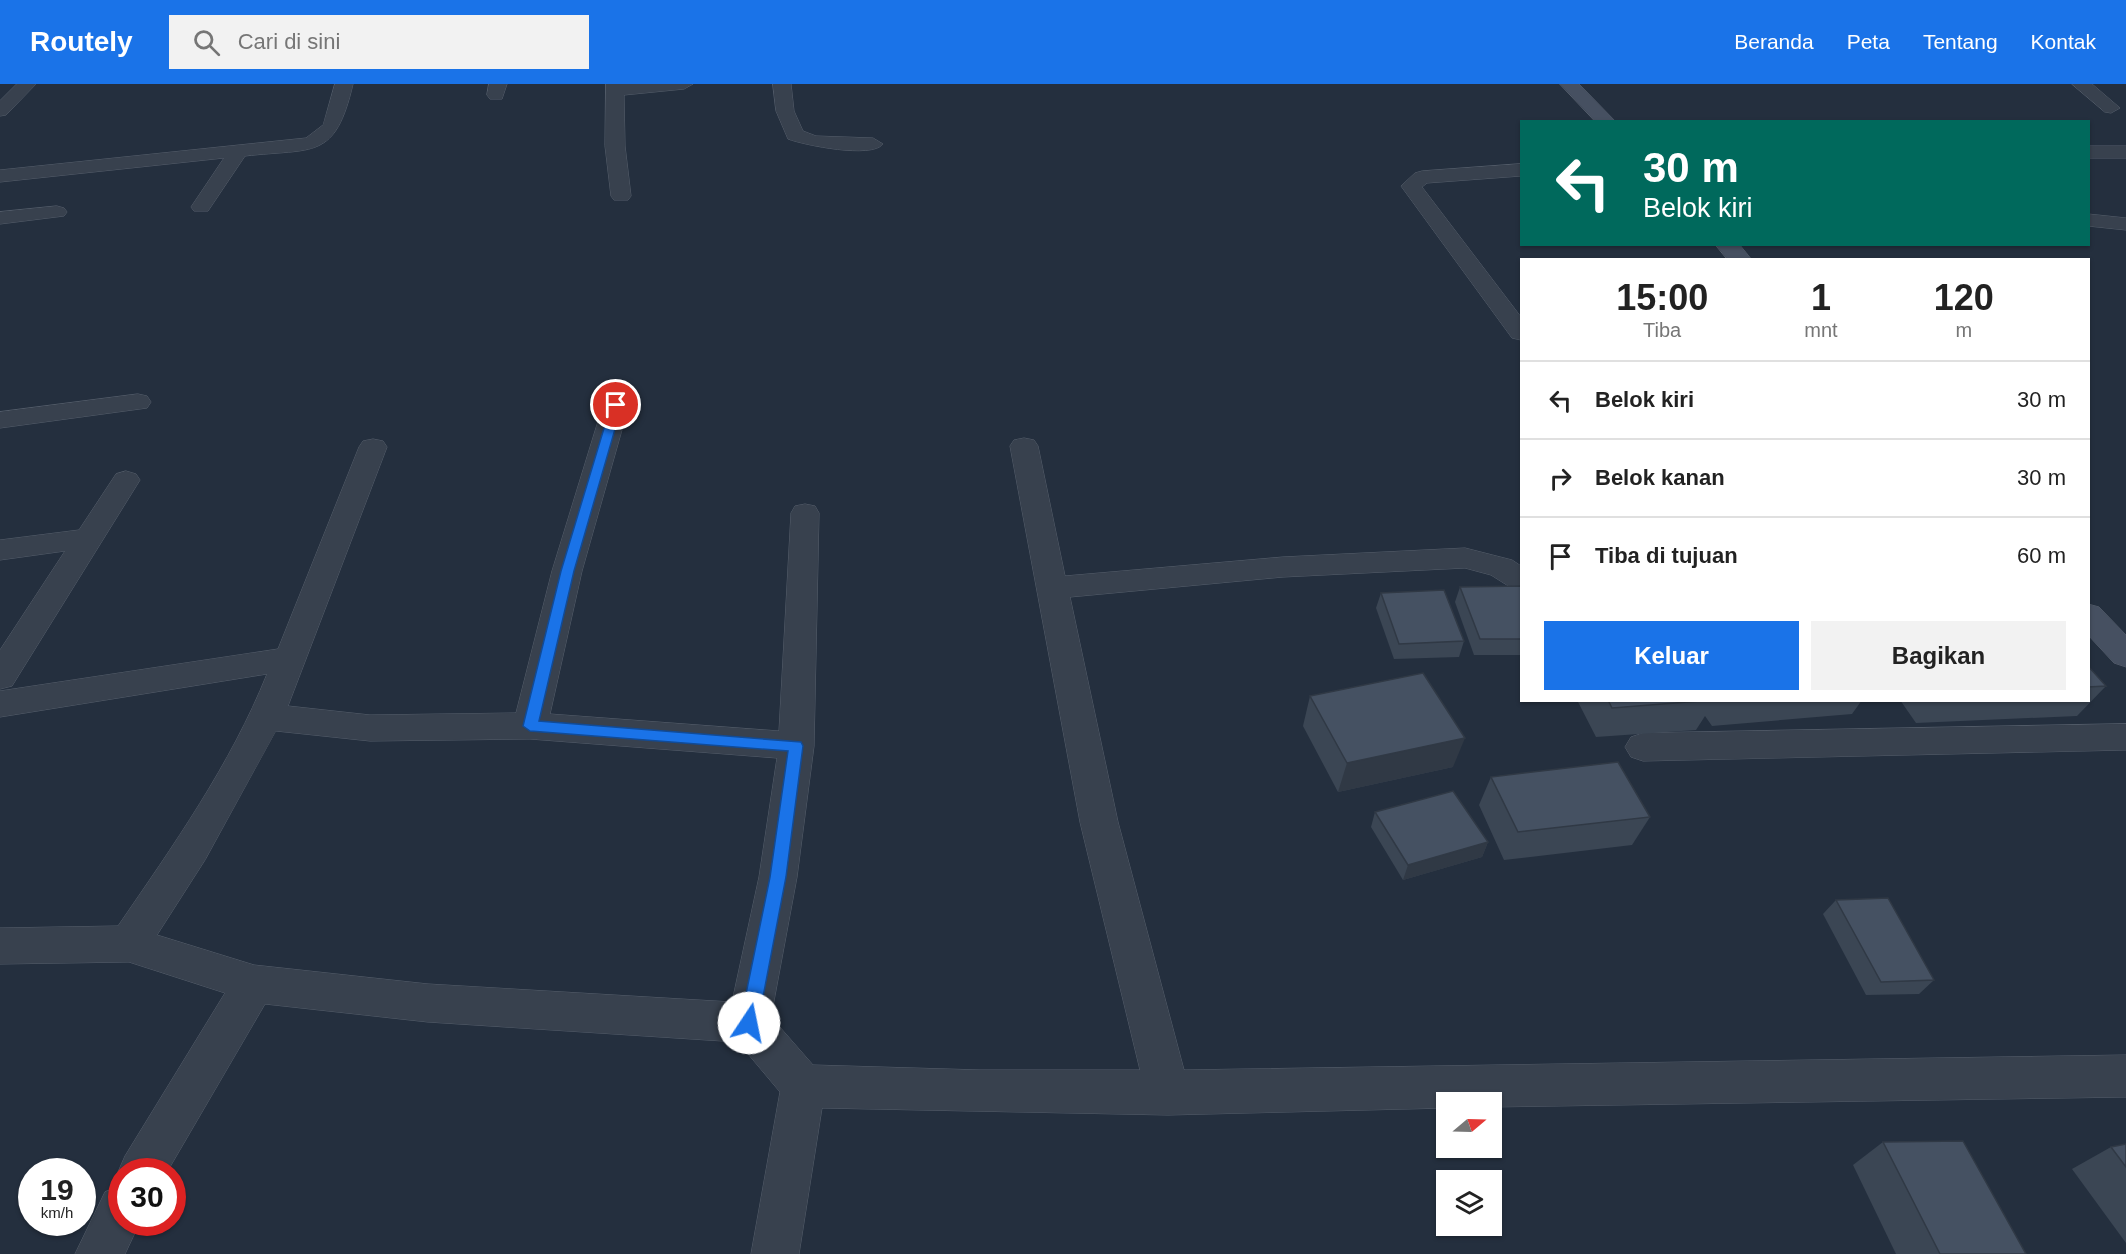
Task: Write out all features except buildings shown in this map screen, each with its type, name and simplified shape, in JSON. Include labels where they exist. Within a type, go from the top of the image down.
[{"type":"street","points":[[0,111],[27,84]]},
{"type":"street","points":[[0,176],[310,142],[324,138],[331,130],[344,84]]},
{"type":"street","points":[[621,196],[615,146],[616,87],[684,84]]},
{"type":"street","points":[[782,84],[785,111],[795,135],[814,142],[873,144]]},
{"type":"street","points":[[1569,84],[1605,120]]},
{"type":"street","points":[[2081,84],[2111,108]]},
{"type":"street","points":[[201,207],[238,151]]},
{"type":"street","points":[[2090,152],[2126,152]]},
{"type":"street","points":[[1520,170],[1422,177],[1411,186],[1520,332]]},
{"type":"street","points":[[0,218],[57,212]]},
{"type":"street","points":[[2090,220],[2126,224]]},
{"type":"street","points":[[1728,246],[1739,258]]},
{"type":"street","points":[[0,420],[138,402]]},
{"type":"street","points":[[530,726],[567,571],[616,405]]},
{"type":"street","points":[[1024,446],[1100,822],[1168,1093]]},
{"type":"street","points":[[129,945],[192,849],[267,717],[373,447]]},
{"type":"street","points":[[0,677],[86,539],[126,480]]},
{"type":"street","points":[[749,1023],[778,877],[796,746],[805,513]]},
{"type":"street","points":[[0,550],[86,539]]},
{"type":"street","points":[[1052,588],[1283,567],[1465,558],[1501,567],[1520,579]]},
{"type":"street","points":[[0,704],[288,659]]},
{"type":"street","points":[[267,717],[370,728],[530,726],[796,746]]},
{"type":"street","points":[[1643,747],[2126,737]]},
{"type":"street","points":[[0,946],[129,945],[254,984],[428,1003],[749,1023],[803,1086],[952,1093],[1168,1093],[1799,1078],[2126,1076]]},
{"type":"street","points":[[149,1158],[254,984]]},
{"type":"street","points":[[775,1254],[803,1086]]},
{"type":"street","points":[[99,1254],[108,1236]]},
{"type":"route","points":[[616,405],[567,571],[530,726],[796,746],[778,877],[749,1023]]}]
